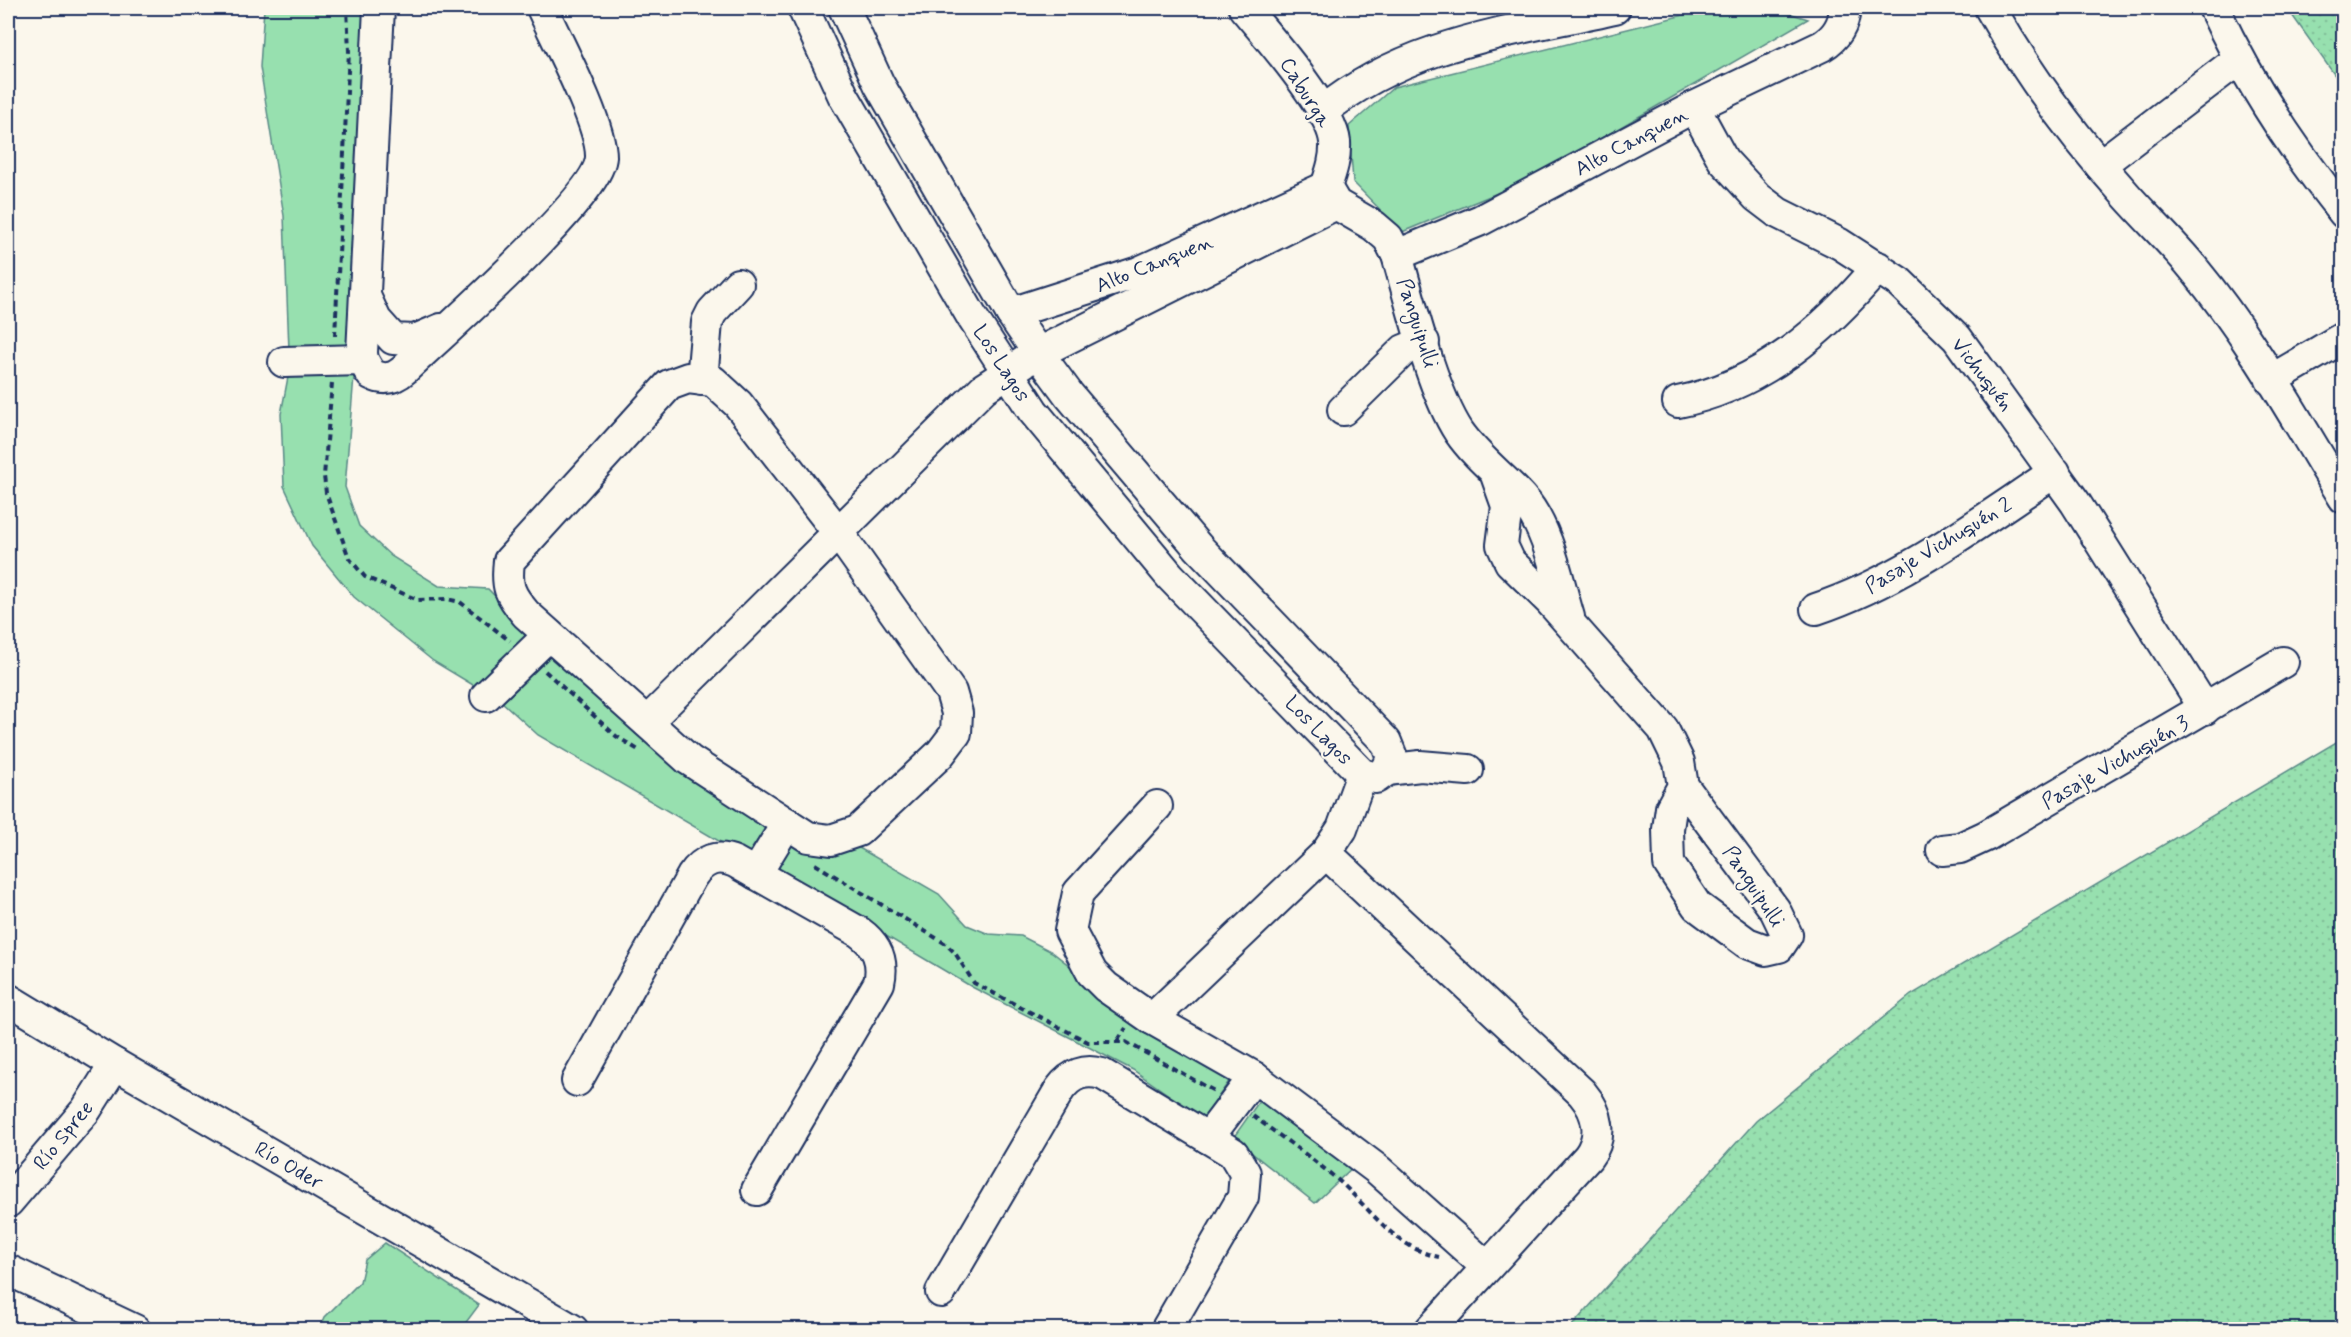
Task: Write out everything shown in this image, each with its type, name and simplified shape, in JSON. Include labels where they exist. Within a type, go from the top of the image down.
[{"type":"street","points":[[379,8],[364,295],[363,357],[371,374],[378,378],[392,378],[405,369],[563,216],[589,185],[602,158],[598,134],[542,8]]},
{"type":"street","name":"Los Lagos","points":[[803,8],[843,95],[972,317],[1033,411],[1170,576],[1338,750],[1374,772],[1392,757],[1386,742],[1198,547],[1069,395],[1038,353],[1011,312],[879,84],[844,8]]},
{"type":"street","name":"Caburga","points":[[1244,8],[1298,73],[1322,112],[1335,140],[1331,196]]},
{"type":"street","points":[[1322,112],[1362,83],[1422,54],[1611,8]]},
{"type":"street","name":"Alto Canquen","points":[[1397,255],[1481,220],[1694,107],[1830,41],[1843,24],[1845,8]]},
{"type":"street","points":[[1990,8],[2042,91],[2100,165],[2194,269],[2248,342],[2343,498]]},
{"type":"street","points":[[2214,8],[2239,59],[2293,146],[2343,213]]},
{"type":"street","points":[[2100,165],[2239,59]]},
{"type":"street","name":"Vichuquén","points":[[1694,107],[1723,160],[1757,197],[1778,213],[1840,244],[1878,267],[1922,302],[1957,339],[2055,472],[2205,710]]},
{"type":"street","name":"Alto Canquen","points":[[647,722],[957,412],[1007,371],[1146,285],[1331,196]]},
{"type":"street","name":"Panguipulli","points":[[1331,196],[1388,238],[1397,255],[1444,401],[1459,432],[1496,475],[1523,499],[1538,521],[1550,549],[1572,626]]},
{"type":"street","points":[[1678,402],[1706,397],[1779,359],[1816,334],[1845,307],[1878,267]]},
{"type":"street","points":[[702,380],[707,322],[712,312],[738,284]]},
{"type":"street","name":"Alto Canquen","points":[[1011,312],[1056,301],[1146,285]]},
{"type":"street","points":[[364,295],[376,320],[405,352],[405,369]]},
{"type":"street","points":[[284,362],[334,361],[363,357],[375,338],[415,340],[452,324]]},
{"type":"street","points":[[2271,380],[2343,338]]},
{"type":"street","points":[[1343,410],[1404,351],[1424,342]]},
{"type":"street","points":[[688,378],[702,380],[713,381],[738,404],[837,531],[951,692],[957,713],[956,733],[940,754],[858,831],[831,840],[782,831],[689,760],[647,722],[538,645],[506,583],[510,561],[669,385],[688,378]]},
{"type":"street","name":"Pasaje Vichuquén 2","points":[[1816,609],[1848,598],[1901,571],[2055,472]]},
{"type":"street","name":"Panguipulli","points":[[1496,475],[1507,506],[1502,545],[1510,562],[1572,626],[1663,729],[1679,762],[1683,786],[1775,910],[1787,935],[1779,947],[1766,950],[1747,943],[1697,906],[1669,864],[1668,829],[1671,808],[1683,786]]},
{"type":"street","points":[[486,696],[538,645]]},
{"type":"street","name":"Pasaje Vichuquén 3","points":[[1942,850],[1960,848],[1986,836],[2205,710],[2283,662]]},
{"type":"street","points":[[1338,750],[1347,750],[1358,745],[1366,733],[1365,721]]},
{"type":"street","points":[[1152,1019],[1326,853],[1374,772],[1420,766],[1468,770]]},
{"type":"street","points":[[1157,806],[1078,893],[1070,931],[1092,973],[1107,987],[1152,1019],[1254,1077],[1378,1170],[1487,1267]]},
{"type":"street","points":[[756,874],[782,831]]},
{"type":"street","points":[[1326,853],[1582,1093],[1594,1111],[1598,1136],[1593,1151],[1430,1329]]},
{"type":"street","points":[[577,1081],[698,867],[706,862],[722,858],[735,861],[867,938],[874,945],[881,964],[881,974],[875,992],[757,1190]]},
{"type":"street","name":"Río Oder","points":[[8,999],[115,1064],[573,1329]]},
{"type":"street","name":"Río Spree","points":[[8,1202],[86,1110],[115,1064]]},
{"type":"street","points":[[941,1292],[1060,1089],[1070,1078],[1085,1072],[1102,1074],[1239,1159],[1245,1173],[1246,1189],[1166,1329]]},
{"type":"street","points":[[1208,1138],[1254,1077]]},
{"type":"street","points":[[8,1270],[135,1329]]},
{"type":"path","points":[[347,8],[349,51],[334,361],[324,476],[326,493],[350,558],[365,576],[418,600],[447,599],[460,602],[538,645],[616,736],[646,755]]},
{"type":"path","points":[[782,831],[946,944],[955,953],[974,982],[1088,1042],[1126,1042],[1235,1102],[1337,1179],[1378,1221],[1404,1243],[1442,1258]]},
{"type":"green space","points":[[264,8],[369,8],[356,351],[289,350],[284,216],[260,67]]},
{"type":"green space","points":[[1712,8],[1773,8],[1808,19],[1529,180],[1402,232],[1353,182],[1349,126],[1394,87]]},
{"type":"green space","points":[[2287,8],[2343,8],[2343,87]]},
{"type":"green space","points":[[354,376],[345,487],[359,526],[391,556],[439,586],[488,589],[531,633],[478,688],[433,661],[354,597],[312,546],[284,486],[281,414],[288,377]]},
{"type":"green space","points":[[547,650],[770,822],[746,857],[538,735],[500,700]]},
{"type":"green space","points":[[2343,738],[2343,1329],[1569,1329],[1756,1121],[1911,995]]},
{"type":"green space","points":[[787,836],[854,845],[939,894],[967,925],[989,934],[1021,936],[1052,952],[1157,1034],[1230,1080],[1203,1119],[1133,1070],[972,987],[768,866]]},
{"type":"green space","points":[[1260,1100],[1357,1163],[1315,1203],[1233,1138]]},
{"type":"green space","points":[[385,1243],[479,1305],[461,1329],[320,1329],[325,1317],[360,1282],[365,1260]]}]
